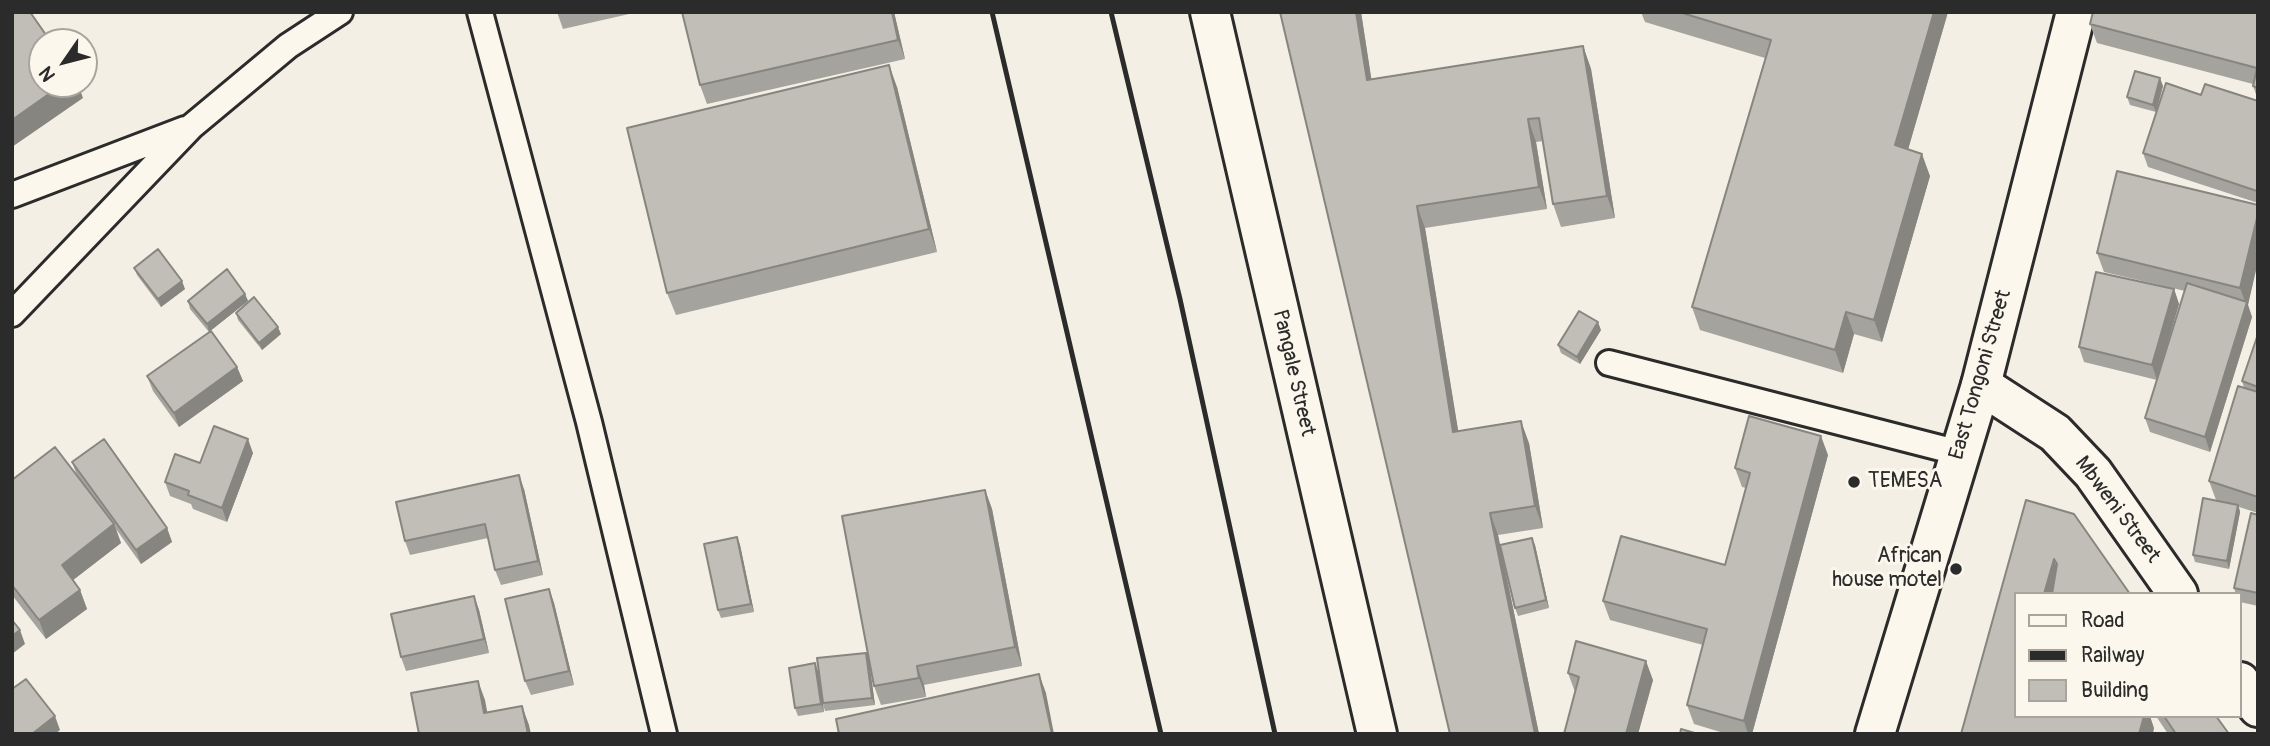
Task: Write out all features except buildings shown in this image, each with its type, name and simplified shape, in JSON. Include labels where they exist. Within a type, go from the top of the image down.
[{"type":"street","name":"Pangale Street","points":[[1210,12],[1377,734]]},
{"type":"street","name":"East Tongoni Street","points":[[1875,734],[1981,385],[2076,12]]},
{"type":"street","name":"Mbweni Street","points":[[1981,385],[2055,433],[2093,472],[2177,592]]},
{"type":"street","points":[[2242,685],[2258,707]]},
{"type":"lane","points":[[12,314],[192,126],[288,46],[340,12]]},
{"type":"lane","points":[[480,12],[589,422],[664,734]]},
{"type":"lane","points":[[12,195],[192,126]]},
{"type":"lane","points":[[1609,363],[1960,453]]},
{"type":"railway","points":[[992,12],[1161,734]]},
{"type":"railway","points":[[1111,12],[1180,299],[1275,734]]},
{"type":"place","name":"TEMESA","points":[[1854,482]]},
{"type":"place","name":"African house motel","points":[[1956,569]]}]
